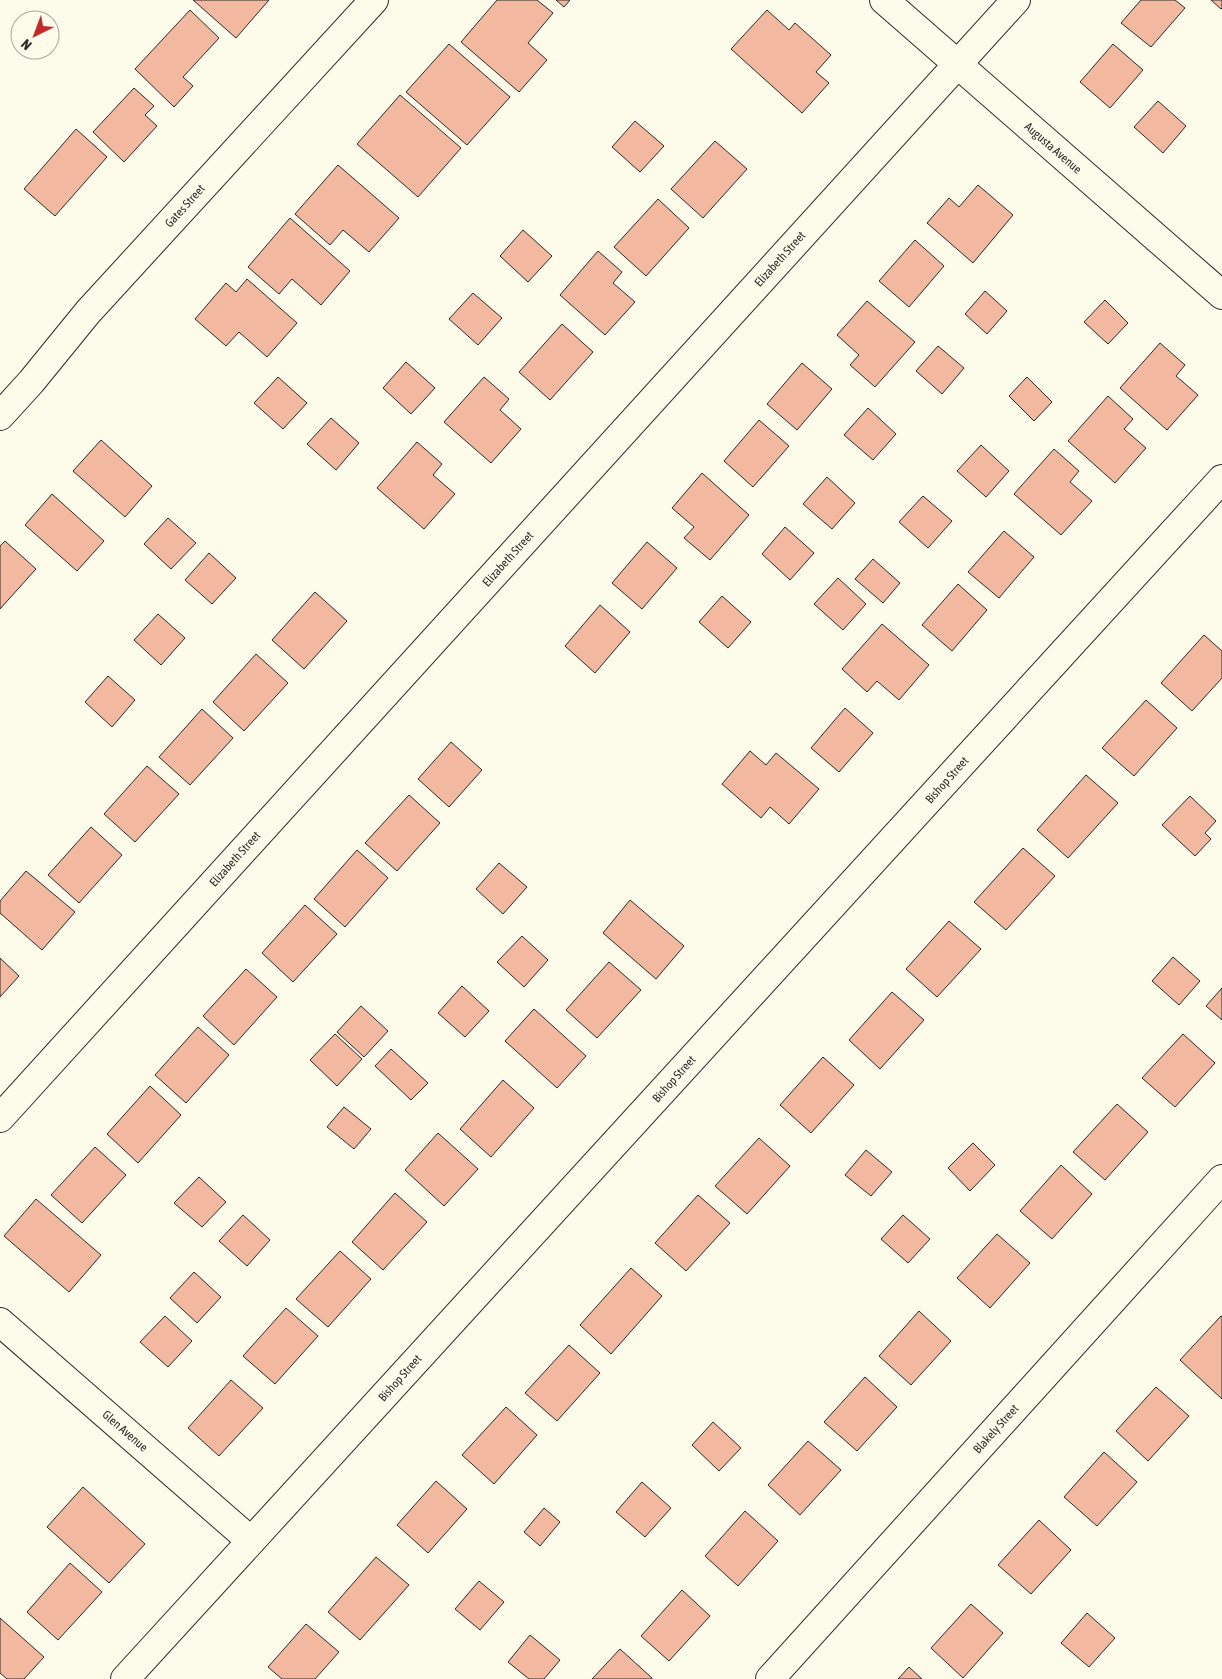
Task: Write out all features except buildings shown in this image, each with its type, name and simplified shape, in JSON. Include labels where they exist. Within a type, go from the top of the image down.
[{"type":"street","name":"Gates Street","points":[[0,416],[31,382],[88,312],[374,0]]},
{"type":"street","name":"Augusta Avenue","points":[[884,0],[1222,295]]},
{"type":"street","name":"Elizabeth Street","points":[[0,1118],[1016,0]]},
{"type":"street","name":"Bishop Street","points":[[125,1679],[1222,479]]},
{"type":"street","name":"Blakely Street","points":[[770,1679],[1222,1179]]},
{"type":"street","name":"Glen Avenue","points":[[0,1322],[251,1541]]}]
